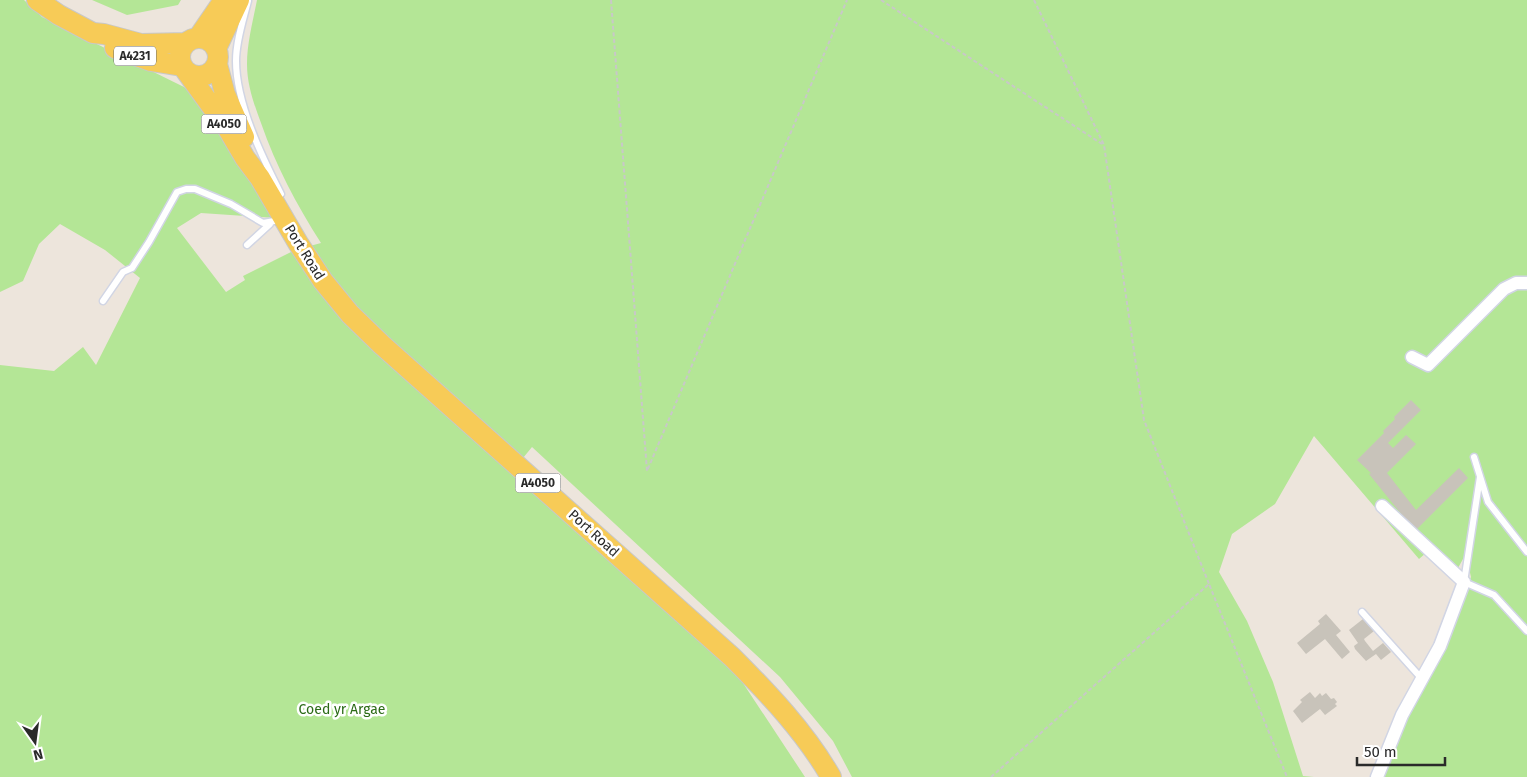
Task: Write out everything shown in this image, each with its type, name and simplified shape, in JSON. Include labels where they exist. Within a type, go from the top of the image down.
[{"type":"main road","name":"A4231","points":[[37,0],[94,33],[141,44],[192,41]]},
{"type":"main road","points":[[224,0],[180,54],[184,68],[191,74],[203,76],[214,69],[216,56],[239,0]]},
{"type":"main road","name":"A4231","points":[[94,33],[99,42],[151,61],[184,68]]},
{"type":"main road","points":[[192,41],[209,42],[216,56]]},
{"type":"main road","name":"Port Road","points":[[216,56],[225,94],[279,218],[323,281],[362,326],[732,657],[784,712],[806,739],[831,777]]},
{"type":"main road","name":"Port Road","points":[[184,68],[228,129],[244,158],[260,178]]},
{"type":"street","points":[[1412,357],[1428,365],[1504,289],[1516,283],[1527,283]]},
{"type":"street","points":[[1377,777],[1402,715],[1440,646],[1464,582],[1382,506]]},
{"type":"lane","points":[[247,245],[264,227],[279,218],[285,202],[265,163],[242,98],[236,71],[237,48],[248,0]]},
{"type":"lane","points":[[103,301],[123,272],[132,268],[177,192],[186,189],[195,190],[231,204],[263,223],[279,218]]},
{"type":"lane","points":[[1474,457],[1488,502],[1527,552]]},
{"type":"lane","points":[[1480,477],[1464,582],[1494,595],[1527,631]]},
{"type":"lane","points":[[1362,612],[1422,679]]},
{"type":"path","points":[[610,0],[646,471],[848,0]]},
{"type":"path","points":[[881,0],[1104,145]]},
{"type":"path","points":[[1034,0],[1104,145],[1144,420],[1287,777]]},
{"type":"path","points":[[991,777],[1209,584]]},
{"type":"green space","name":"Coed yr Argae","points":[[0,0],[24,0],[42,17],[184,87],[206,107],[276,218],[201,213],[177,228],[226,292],[245,280],[243,276],[295,250],[321,243],[280,170],[251,94],[247,72],[247,56],[257,0],[1527,0],[1527,777],[1383,777],[1397,741],[1471,577],[1469,568],[1463,559],[1458,568],[1439,563],[1427,552],[1419,559],[1314,436],[1275,504],[1232,534],[1219,572],[1247,621],[1273,682],[1303,776],[1314,777],[852,777],[833,741],[780,677],[532,447],[514,469],[737,674],[805,777],[0,777],[0,365],[54,371],[83,347],[96,365],[140,278],[105,250],[60,224],[39,244],[23,281],[0,292]]},
{"type":"green space","points":[[92,0],[181,0],[178,5],[127,15]]},
{"type":"building","points":[[1411,400],[1421,410],[1388,443],[1393,448],[1406,435],[1416,444],[1387,473],[1416,510],[1459,468],[1468,478],[1415,531],[1369,474],[1371,473],[1357,460],[1384,433],[1383,431],[1395,419],[1394,417]]},
{"type":"building","points":[[1326,614],[1341,631],[1336,635],[1350,652],[1342,659],[1325,639],[1306,654],[1297,643],[1320,624],[1318,621]]},
{"type":"building","points":[[1363,619],[1374,631],[1364,639],[1373,651],[1383,643],[1391,652],[1381,660],[1376,654],[1366,661],[1355,649],[1354,646],[1358,643],[1349,630]]},
{"type":"building","points":[[1310,692],[1315,698],[1320,693],[1322,696],[1326,693],[1331,699],[1334,698],[1337,706],[1325,715],[1320,709],[1302,723],[1293,711],[1302,702],[1300,700]]}]
